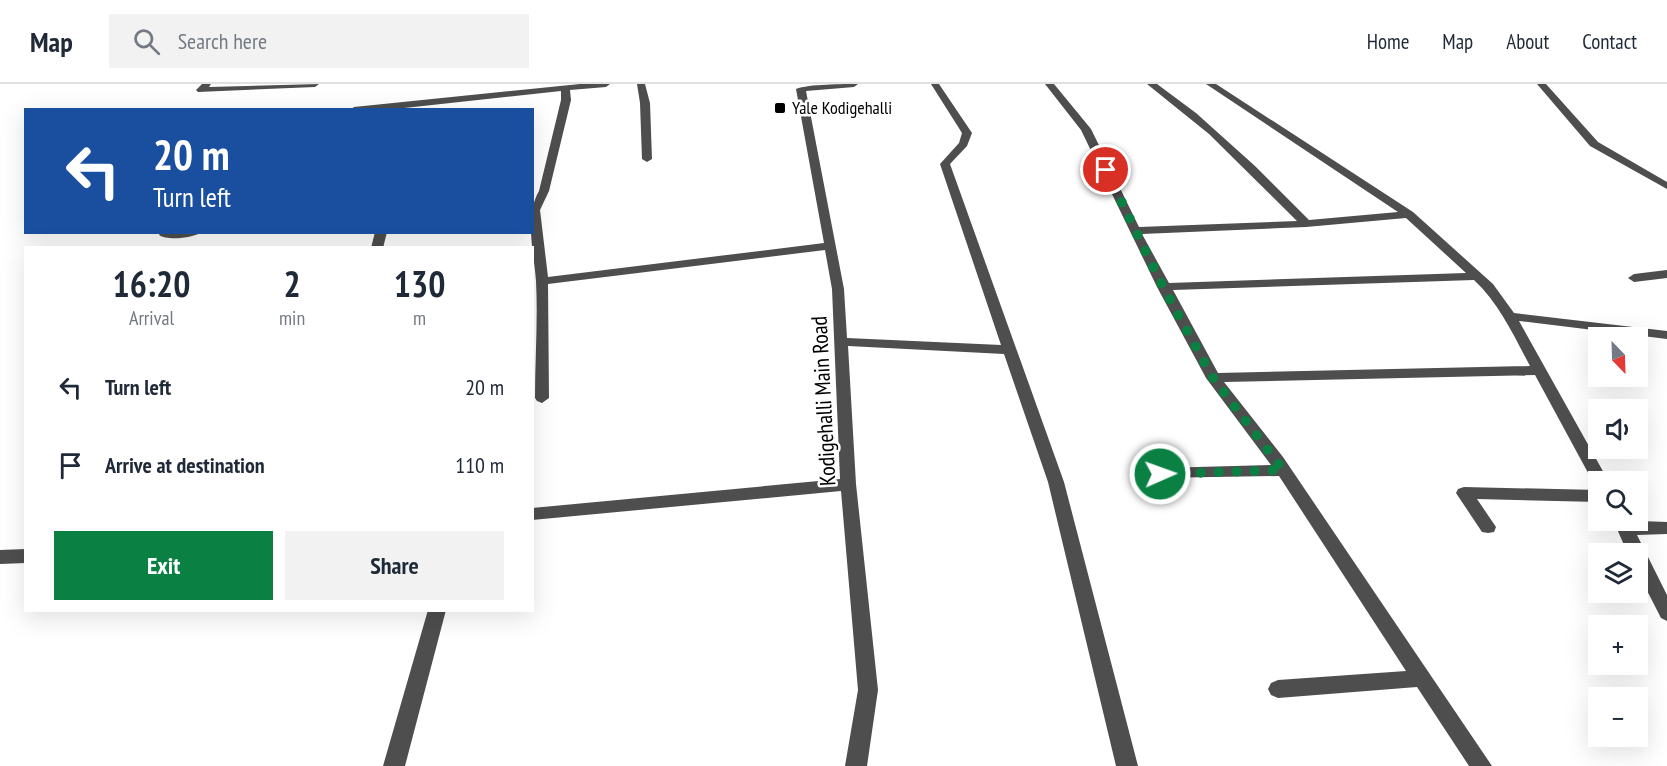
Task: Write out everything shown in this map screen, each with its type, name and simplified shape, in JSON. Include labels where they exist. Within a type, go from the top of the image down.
[{"type":"street","points":[[207,84],[201,90],[315,84]]},
{"type":"street","points":[[396,107],[604,84]]},
{"type":"street","points":[[641,84],[645,103],[647,159]]},
{"type":"street","name":"Kodigehalli Main Road","points":[[854,84],[801,89],[838,289],[848,484],[868,690],[856,766]]},
{"type":"street","points":[[935,84],[967,133],[965,144],[948,157],[945,164],[1056,482],[1127,766]]},
{"type":"street","points":[[1049,84],[1086,129],[1163,287],[1213,378],[1283,470],[1481,766]]},
{"type":"street","points":[[1150,84],[1190,113],[1258,174],[1306,224]]},
{"type":"street","points":[[1210,84],[1409,214],[1489,287],[1510,316],[1595,471]]},
{"type":"street","points":[[1541,84],[1594,144],[1667,186]]},
{"type":"street","points":[[534,208],[544,191],[566,100],[565,89]]},
{"type":"street","points":[[471,108],[474,98]]},
{"type":"street","points":[[1135,231],[1306,224],[1409,214]]},
{"type":"street","points":[[534,223],[539,287],[542,399]]},
{"type":"street","points":[[165,235],[176,234]]},
{"type":"street","points":[[539,287],[830,246]]},
{"type":"street","points":[[1634,278],[1667,274]]},
{"type":"street","points":[[1163,287],[1478,276]]},
{"type":"street","points":[[1510,316],[1667,335]]},
{"type":"street","points":[[842,342],[1011,350]]},
{"type":"street","points":[[1213,378],[1541,370]]},
{"type":"street","points":[[1160,474],[1283,470]]},
{"type":"street","points":[[534,514],[848,484]]},
{"type":"street","points":[[1488,527],[1464,493],[1588,496]]},
{"type":"street","points":[[1648,527],[1667,528]]},
{"type":"street","points":[[0,557],[24,556]]},
{"type":"street","points":[[1648,574],[1667,613]]},
{"type":"street","points":[[394,766],[436,612]]},
{"type":"street","points":[[1278,689],[1422,678]]},
{"type":"place","name":"Yale Kodigehalli","points":[[780,108]]},
{"type":"route","points":[[1106,170],[1163,287],[1213,378],[1283,470],[1160,474]]}]
